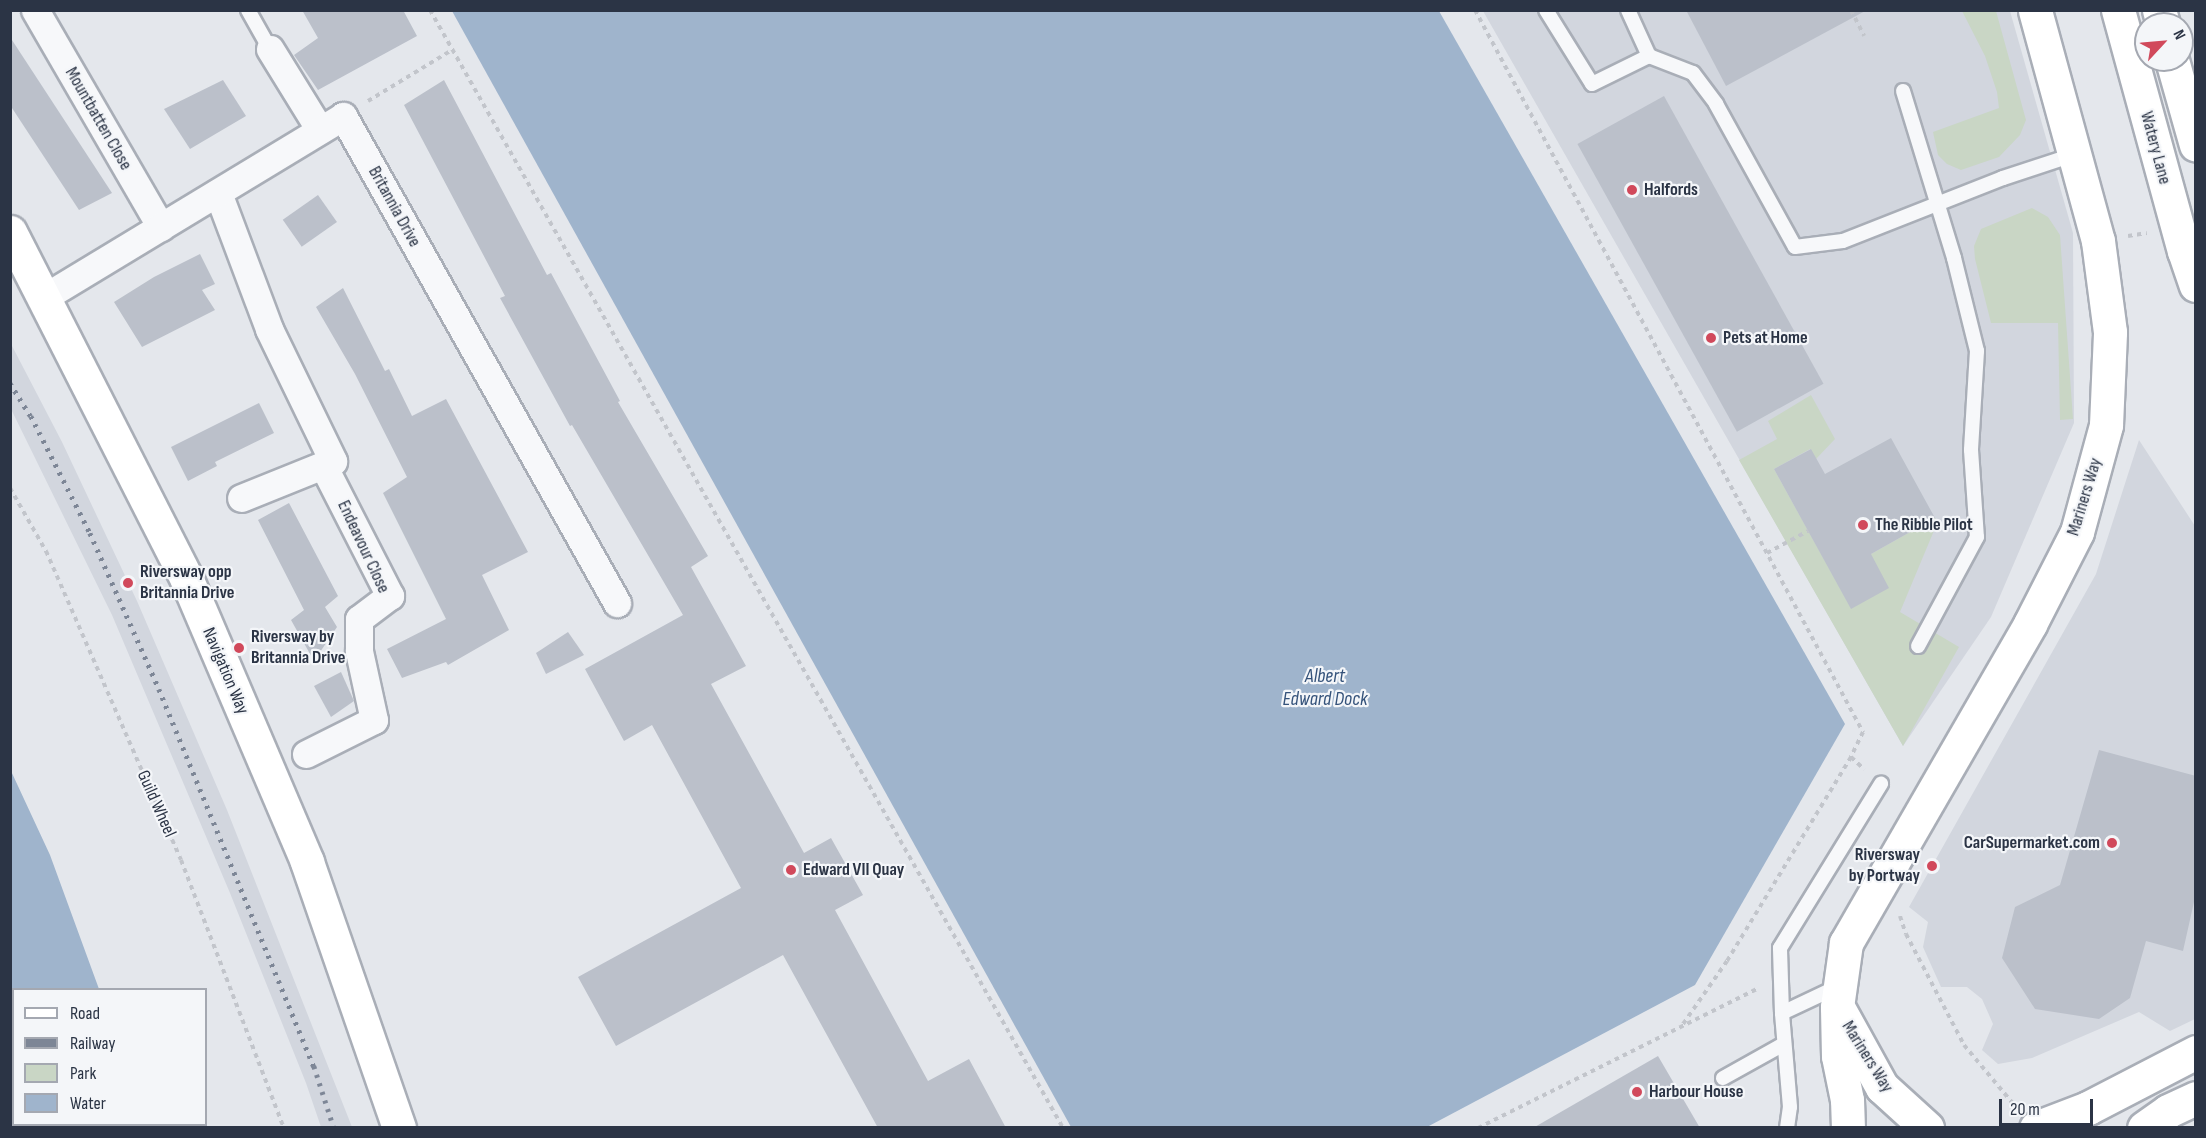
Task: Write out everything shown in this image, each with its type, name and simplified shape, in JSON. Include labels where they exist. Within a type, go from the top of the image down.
[{"type":"main road","name":"Mariners Way","points":[[1848,1128],[1847,1100],[1838,1056],[1839,996],[1846,943],[2030,624],[2077,532],[2106,424],[2110,332],[2098,241],[2035,10]]},
{"type":"main road","name":"Watery Lane","points":[[2118,10],[2186,224],[2196,285]]},
{"type":"main road","points":[[2175,72],[2196,145]]},
{"type":"main road","name":"Navigation Way","points":[[10,232],[187,580],[307,862],[399,1128]]},
{"type":"main road","name":"Mariners Way","points":[[1839,996],[1882,1087],[1927,1128]]},
{"type":"main road","points":[[2026,1118],[2088,1108],[2196,1052]]},
{"type":"main road","points":[[2144,1128],[2168,1111],[2196,1098]]},
{"type":"street","name":"Mountbatten Close","points":[[35,10],[161,227]]},
{"type":"street","name":"Britannia Drive","points":[[270,49],[331,123],[616,603]]},
{"type":"street","points":[[42,298],[331,123]]},
{"type":"street","points":[[218,193],[269,329],[333,461],[241,498]]},
{"type":"street","name":"Endeavour Close","points":[[306,754],[374,720],[358,651],[359,619],[390,596],[323,465]]},
{"type":"lane","points":[[248,10],[270,49]]},
{"type":"lane","points":[[1546,10],[1592,84],[1649,56]]},
{"type":"lane","points":[[1628,10],[1649,56],[1693,72],[1716,104],[1795,247],[1843,241],[2003,178],[2073,155]]},
{"type":"lane","points":[[1903,91],[1939,205],[1977,351],[1971,450],[1977,537],[1918,645]]},
{"type":"lane","points":[[1787,1128],[1790,1107],[1782,1013],[1780,948],[1881,784]]},
{"type":"lane","points":[[1782,1013],[1839,996]]},
{"type":"lane","points":[[1723,1078],[1784,1044]]},
{"type":"path","points":[[430,10],[1063,1128]]},
{"type":"path","points":[[1475,10],[1863,732],[1851,757],[1752,920],[1681,1028]]},
{"type":"path","points":[[1851,10],[1864,36]]},
{"type":"path","points":[[331,123],[452,50]]},
{"type":"path","points":[[2098,241],[2186,224]]},
{"type":"path","name":"Guild Wheel","points":[[10,488],[46,551],[181,860],[284,1128]]},
{"type":"path","points":[[1767,553],[1808,531]]},
{"type":"path","points":[[1887,872],[1906,934],[1964,1045],[2026,1118]]},
{"type":"path","points":[[1478,1128],[1780,977]]},
{"type":"shaded area","points":[[1483,11],[2010,11],[2073,233],[2074,423],[1991,617],[1903,746]]},
{"type":"shaded area","points":[[11,344],[62,442],[137,601],[227,810],[352,1127],[321,1127],[306,1083],[230,893],[112,615],[11,409]]},
{"type":"shaded area","name":"CarSupermarket.com","points":[[2139,440],[2195,526],[2195,1019],[2170,1031],[2139,1012],[2032,1058],[1998,1064],[1982,1050],[1993,1024],[1982,999],[1967,987],[1941,987],[1923,947],[1928,922],[1909,907],[2096,574]]},
{"type":"green space","points":[[1962,11],[1996,11],[2026,120],[2020,135],[1999,157],[1961,170],[1947,164],[1938,155],[1933,132],[1999,108],[1997,92],[1985,56]]},
{"type":"green space","points":[[2032,208],[2048,217],[2060,235],[2073,419],[2060,420],[2058,323],[1991,323],[1975,259],[1974,246],[1981,229]]},
{"type":"green space","points":[[1811,395],[1835,439],[1816,459],[1810,449],[1774,469],[1851,608],[1871,554],[1935,518],[1938,521],[1900,612],[1959,647],[1903,746],[1739,460],[1777,439],[1768,421]]},
{"type":"water","name":"Albert Edward Dock","points":[[452,11],[1439,11],[1845,724],[1695,985],[1427,1127],[1071,1127]]},
{"type":"water","points":[[11,771],[50,855],[99,988],[12,988],[12,1126],[149,1127],[11,1127]]},
{"type":"building","points":[[302,10],[403,10],[417,36],[318,90],[294,55],[318,38]]},
{"type":"building","points":[[1686,10],[1867,10],[1726,86]]},
{"type":"building","points":[[10,37],[112,193],[79,210],[10,105]]},
{"type":"building","points":[[223,80],[246,116],[190,149],[164,109]]},
{"type":"building","name":"Edward VII Quay","points":[[444,80],[547,275],[551,273],[620,401],[618,402],[708,556],[691,567],[746,666],[711,684],[804,853],[831,838],[863,895],[835,910],[928,1081],[969,1059],[1006,1128],[878,1128],[783,955],[616,1046],[578,977],[741,888],[652,725],[624,741],[585,669],[683,615],[572,425],[570,426],[500,298],[505,296],[404,105]]},
{"type":"building","points":[[1664,96],[1824,384],[1737,432],[1577,144]]},
{"type":"building","points":[[318,195],[337,222],[302,247],[283,220]]},
{"type":"building","points":[[200,254],[215,284],[202,290],[215,310],[142,347],[114,302],[154,277]]},
{"type":"building","points":[[343,288],[385,371],[389,369],[412,416],[446,399],[528,552],[482,575],[509,630],[448,665],[446,662],[402,678],[387,649],[446,619],[383,493],[407,477],[355,374],[316,307]]},
{"type":"building","points":[[259,403],[274,433],[215,462],[217,466],[188,481],[171,447]]},
{"type":"building","name":"The Ribble Pilot","points":[[1891,438],[1935,518],[1871,554],[1889,588],[1851,609],[1774,469],[1811,449],[1825,474]]},
{"type":"building","points":[[289,503],[338,596],[325,607],[337,627],[314,661],[291,620],[304,610],[258,520]]},
{"type":"building","points":[[568,632],[584,655],[546,674],[536,653]]},
{"type":"building","points":[[341,672],[354,701],[331,717],[314,686]]},
{"type":"building","points":[[2099,750],[2196,776],[2196,893],[2183,951],[2146,941],[2130,998],[2099,1019],[2035,1009],[2002,958],[2015,907],[2060,885]]},
{"type":"building","name":"Harbour House","points":[[1658,1056],[1700,1128],[1533,1128]]},
{"type":"railway","points":[[10,383],[31,416],[90,533],[159,689],[314,1066],[334,1128]]},
{"type":"place","name":"Halfords","points":[[1632,190]]},
{"type":"place","name":"Pets at Home","points":[[1711,338]]},
{"type":"place","name":"The Ribble Pilot","points":[[1863,525]]},
{"type":"place","name":"Riversway opp Britannia Drive","points":[[128,583]]},
{"type":"place","name":"Riversway by Britannia Drive","points":[[239,648]]},
{"type":"place","name":"CarSupermarket.com","points":[[2112,843]]},
{"type":"place","name":"Riversway by Portway","points":[[1932,866]]},
{"type":"place","name":"Edward VII Quay","points":[[791,870]]},
{"type":"place","name":"Harbour House","points":[[1637,1092]]}]
